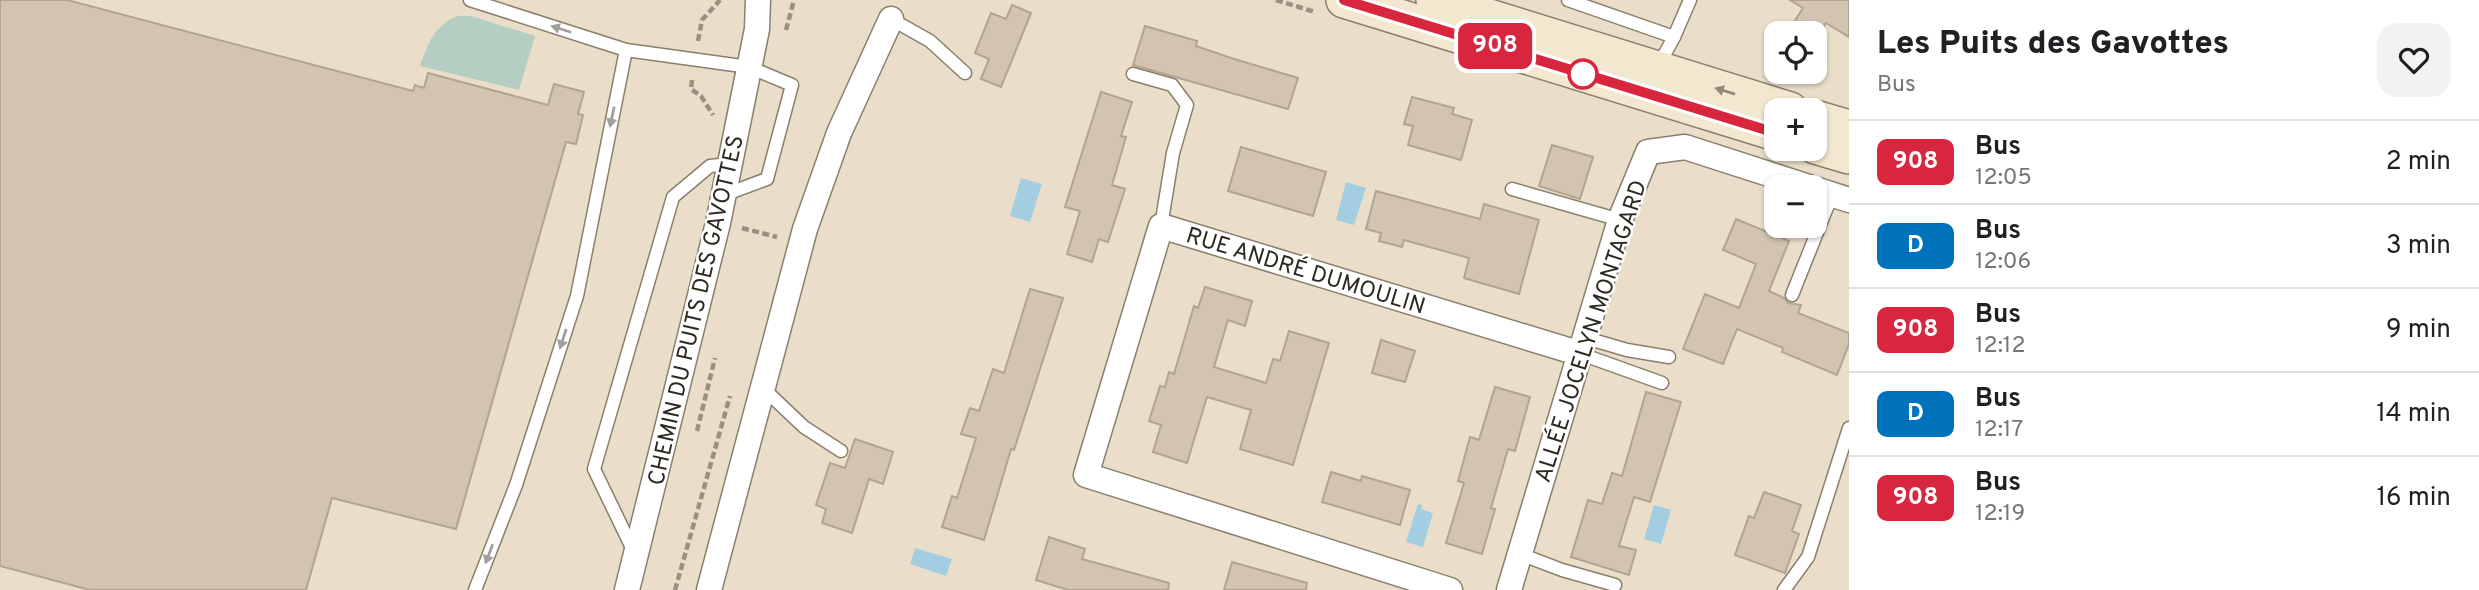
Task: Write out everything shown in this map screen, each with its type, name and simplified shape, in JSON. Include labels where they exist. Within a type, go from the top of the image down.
[{"type":"main road","points":[[1344,0],[1655,83],[1764,105]]},
{"type":"main road","points":[[1434,0],[1472,5],[1764,128]]},
{"type":"main road","points":[[1827,122],[1849,128]]},
{"type":"main road","points":[[1827,150],[1849,156]]},
{"type":"street","name":"CHEMIN DU PUITS DES GAVOTTES","points":[[627,590],[718,223],[724,195],[720,164],[749,67],[757,29],[758,0]]},
{"type":"street","name":"CHEMIN DU PUITS DES GAVOTTES","points":[[757,29],[770,0]]},
{"type":"street","points":[[709,590],[804,229],[839,133],[891,19]]},
{"type":"street","name":"ALLÉE JOCELYN MONTAGARD","points":[[1509,590],[1620,220],[1648,152],[1685,147],[1772,175]]},
{"type":"street","name":"RUE ANDRÉ DUMOULIN","points":[[1450,590],[1403,583],[1087,475],[1161,226],[1584,346]]},
{"type":"lane","points":[[470,0],[626,50],[749,67],[792,85],[767,179],[724,195]]},
{"type":"lane","points":[[1568,0],[1674,37]]},
{"type":"lane","points":[[1655,83],[1690,0]]},
{"type":"lane","points":[[891,19],[930,41],[965,73]]},
{"type":"lane","points":[[475,590],[516,485],[577,296],[626,50]]},
{"type":"lane","points":[[1133,74],[1172,85],[1187,106],[1173,153],[1161,226]]},
{"type":"lane","points":[[637,558],[594,469],[673,197],[720,164]]},
{"type":"lane","points":[[1513,189],[1620,220]]},
{"type":"lane","points":[[1792,295],[1832,195]]},
{"type":"lane","points":[[1584,346],[1669,357]]},
{"type":"lane","points":[[1584,346],[1662,383]]},
{"type":"lane","points":[[764,389],[804,427],[841,450]]},
{"type":"lane","points":[[1784,590],[1808,557],[1849,428]]},
{"type":"lane","points":[[1520,554],[1562,570],[1615,585]]},
{"type":"path","points":[[720,0],[702,20],[691,89],[701,96],[714,117],[720,164]]},
{"type":"path","points":[[718,223],[778,238]]},
{"type":"green space","points":[[457,16],[471,16],[535,36],[519,90],[420,66],[437,30]]},
{"type":"water","points":[[1021,178],[1042,184],[1030,222],[1010,216]]},
{"type":"water","points":[[1346,182],[1366,188],[1354,225],[1336,220]]},
{"type":"water","points":[[1418,504],[1422,505],[1421,509],[1433,513],[1423,547],[1406,542]]},
{"type":"water","points":[[1654,505],[1671,510],[1661,544],[1644,539]]},
{"type":"water","points":[[915,548],[952,559],[946,576],[910,564]]},
{"type":"building","points":[[0,0],[67,0],[413,91],[415,85],[424,88],[428,73],[548,105],[554,84],[584,92],[578,114],[583,115],[576,144],[566,142],[456,529],[332,498],[306,590],[90,590],[0,566]]},
{"type":"building","points":[[1790,0],[1849,0],[1849,37],[1827,24],[1827,21],[1795,21],[1803,8]]},
{"type":"building","points":[[1012,5],[1031,13],[1001,87],[981,79],[989,59],[975,53],[991,13],[1006,19]]},
{"type":"building","points":[[1145,26],[1197,41],[1196,46],[1231,58],[1298,78],[1288,109],[1133,65]]},
{"type":"building","points":[[1101,92],[1132,102],[1121,136],[1126,137],[1112,185],[1125,189],[1108,242],[1099,239],[1092,262],[1067,254],[1080,211],[1065,207]]},
{"type":"building","points":[[1412,97],[1454,108],[1452,114],[1472,120],[1461,160],[1408,145],[1413,126],[1404,124]]},
{"type":"building","points":[[1552,145],[1593,157],[1580,199],[1539,186]]},
{"type":"building","points":[[1241,147],[1326,172],[1313,216],[1228,191]]},
{"type":"building","points":[[1376,191],[1480,219],[1484,204],[1539,220],[1519,294],[1464,278],[1469,258],[1404,240],[1402,247],[1379,241],[1381,233],[1366,229]]},
{"type":"building","points":[[1736,219],[1764,231],[1764,238],[1782,238],[1789,241],[1769,291],[1788,303],[1801,305],[1798,313],[1849,333],[1849,344],[1837,375],[1737,329],[1723,364],[1683,349],[1705,294],[1739,308],[1756,264],[1723,250]]},
{"type":"building","points":[[1205,287],[1252,301],[1245,326],[1228,320],[1214,367],[1266,383],[1273,359],[1280,361],[1289,331],[1329,343],[1293,465],[1240,449],[1251,410],[1207,397],[1187,463],[1153,452],[1161,425],[1149,421],[1160,386],[1165,387],[1169,372],[1174,374],[1194,306],[1198,308]]},
{"type":"building","points":[[1030,289],[1063,298],[1014,450],[1011,449],[984,540],[942,527],[952,496],[957,498],[976,438],[961,434],[970,408],[979,411],[993,369],[1004,373]]},
{"type":"building","points":[[1381,340],[1415,351],[1405,382],[1372,373]]},
{"type":"building","points":[[1495,387],[1530,397],[1515,451],[1508,449],[1491,508],[1495,509],[1482,554],[1446,543],[1464,483],[1458,481],[1470,437],[1479,440]]},
{"type":"building","points":[[1646,392],[1681,402],[1650,502],[1634,497],[1619,546],[1636,550],[1629,575],[1571,557],[1588,500],[1602,504],[1612,473],[1622,476]]},
{"type":"building","points":[[855,439],[893,452],[883,484],[869,479],[852,533],[822,523],[826,509],[816,505],[830,463],[845,468]]},
{"type":"building","points":[[1331,472],[1361,481],[1362,476],[1410,490],[1400,525],[1322,502]]},
{"type":"building","points":[[1764,492],[1801,505],[1792,531],[1799,534],[1785,573],[1735,555],[1749,516],[1754,518]]},
{"type":"building","points":[[1049,537],[1085,549],[1082,559],[1169,583],[1168,590],[1068,590],[1036,580]]},
{"type":"building","points":[[1232,562],[1307,583],[1306,590],[1224,590]]},
{"type":"bus line","name":"908","points":[[1344,0],[1764,129]]}]
